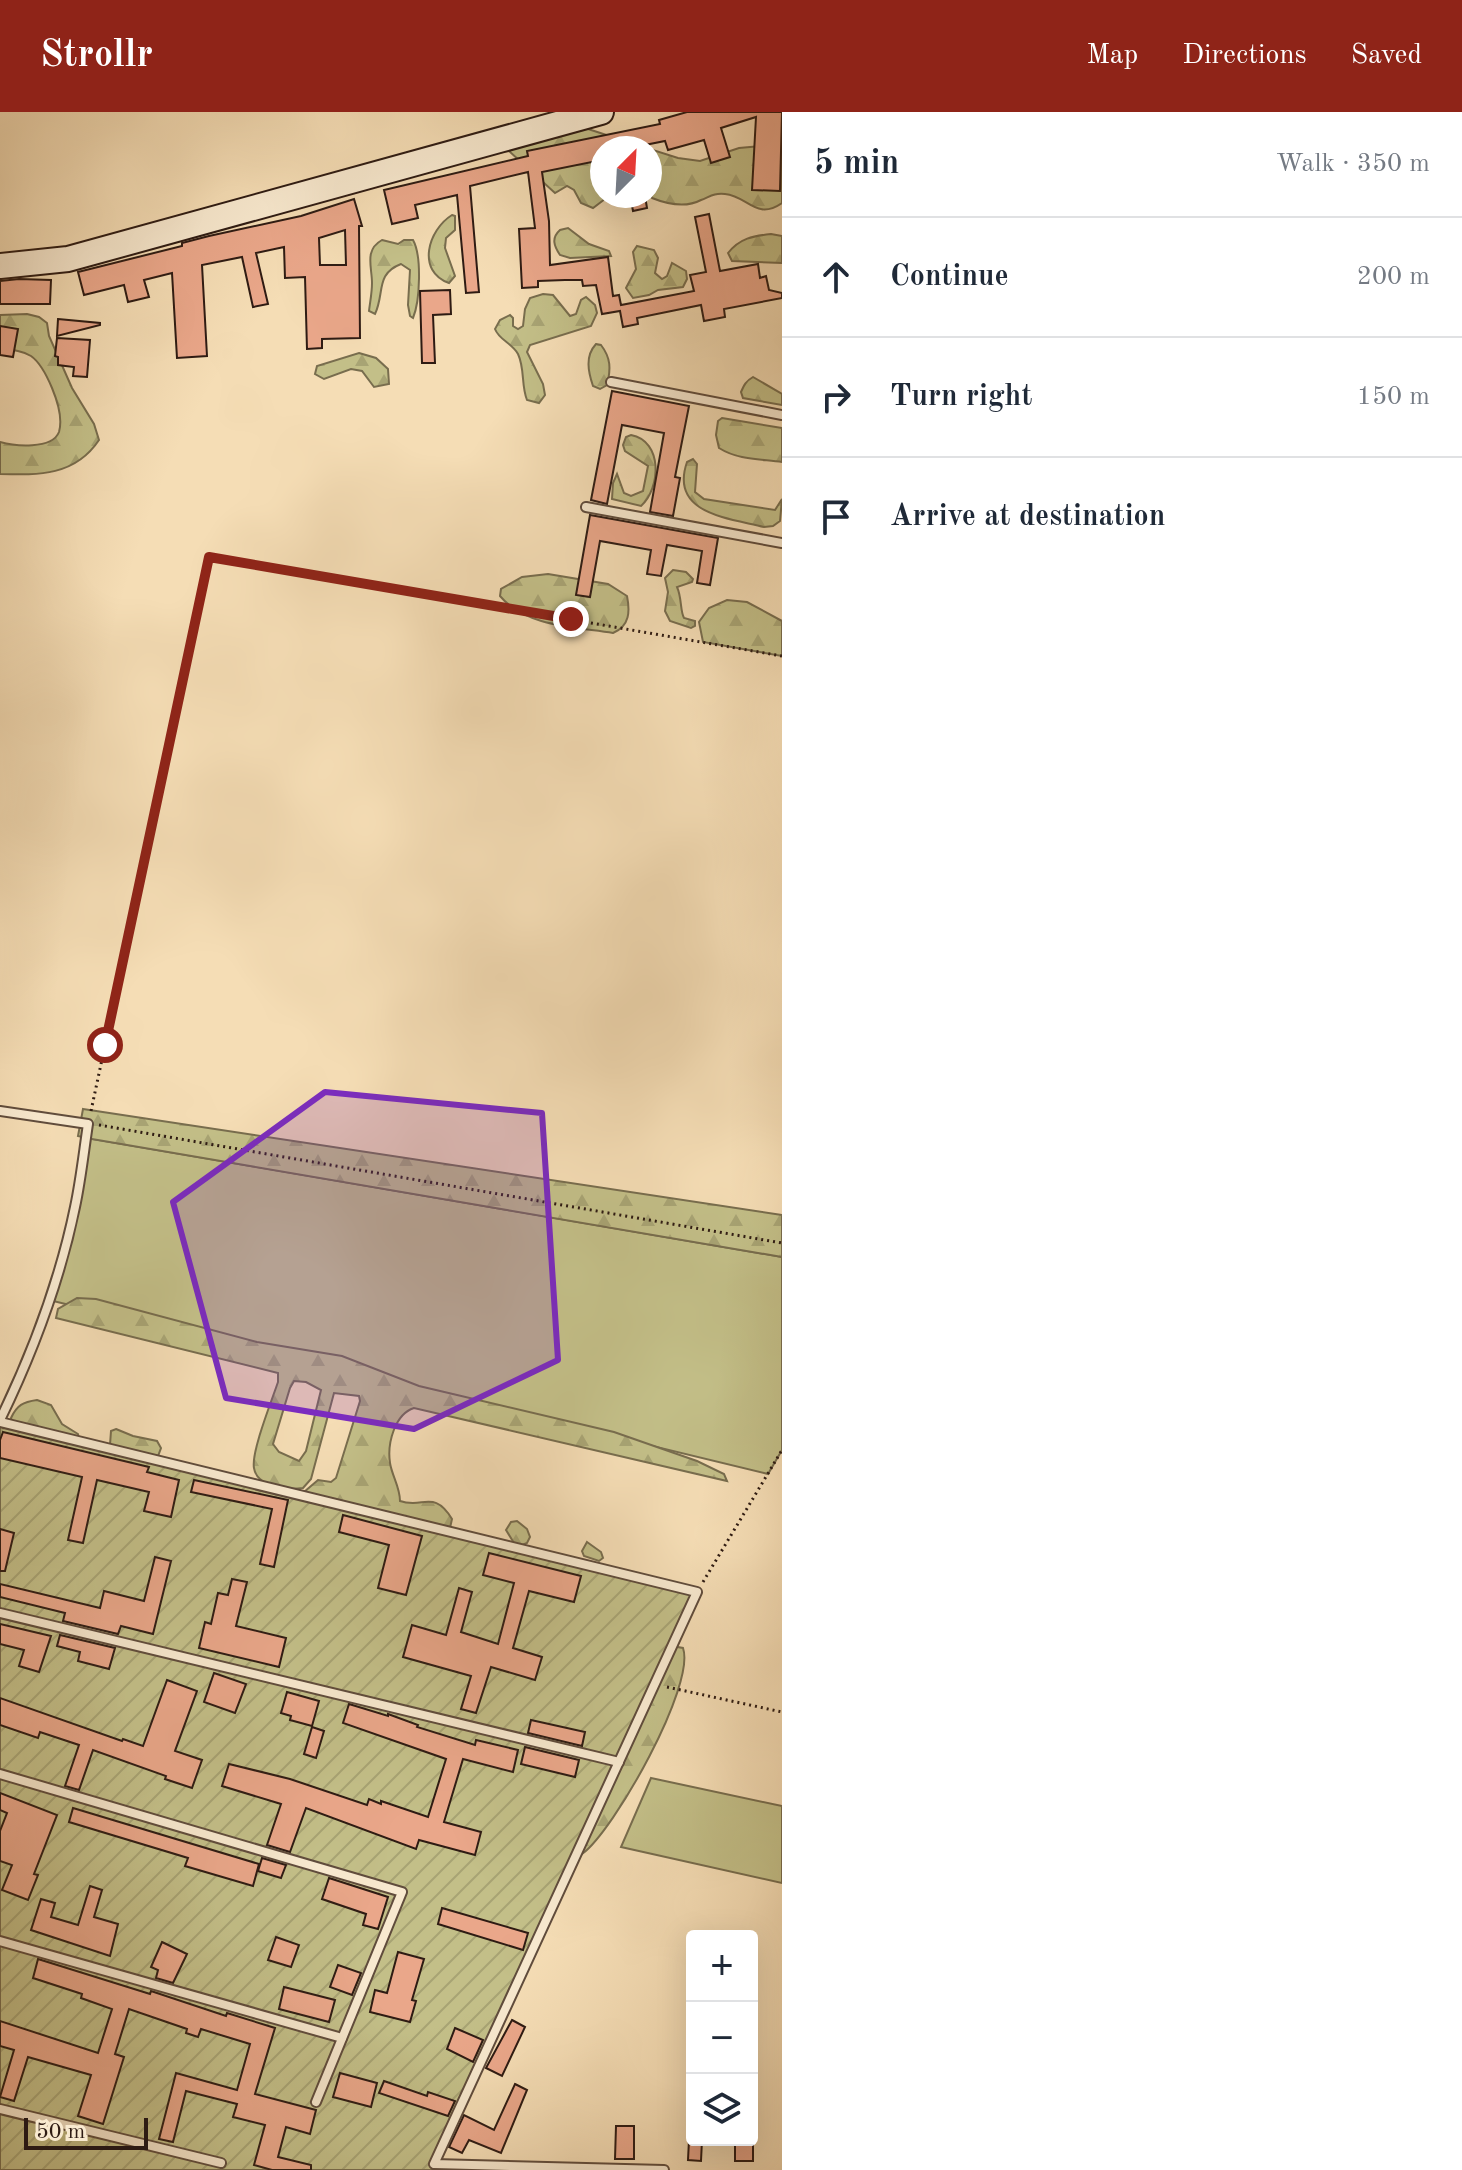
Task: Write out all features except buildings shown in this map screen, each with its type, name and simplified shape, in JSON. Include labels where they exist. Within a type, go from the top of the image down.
[{"type":"main road","points":[[0,266],[68,259],[601,112]]},
{"type":"lane","points":[[611,382],[782,415]]},
{"type":"lane","points":[[586,507],[782,543]]},
{"type":"lane","points":[[0,1111],[88,1124],[75,1209],[49,1300],[0,1421],[697,1592],[431,2167],[664,2170]]},
{"type":"lane","points":[[0,1613],[619,1762]]},
{"type":"lane","points":[[0,1774],[402,1892],[316,2102]]},
{"type":"lane","points":[[0,1941],[342,2038]]},
{"type":"lane","points":[[0,2109],[221,2163]]},
{"type":"path","points":[[782,656],[209,557],[88,1124],[782,1243]]},
{"type":"path","points":[[697,1592],[782,1450]]},
{"type":"path","points":[[655,1684],[782,1712]]},
{"type":"highlighted area","points":[[325,1092],[542,1113],[558,1360],[414,1429],[226,1398],[173,1202]]},
{"type":"green space","points":[[579,126],[609,136],[590,136],[590,207],[581,203],[574,190],[567,186],[555,193],[509,151],[496,152]]},
{"type":"green space","points":[[782,144],[782,203],[773,208],[759,209],[725,194],[683,204],[662,201],[662,153],[700,161],[739,148]]},
{"type":"green space","points":[[452,215],[455,216],[455,230],[446,238],[445,248],[455,276],[449,283],[432,269],[429,250],[437,230]]},
{"type":"green space","points":[[568,228],[589,244],[609,251],[611,256],[570,258],[560,255],[554,239],[560,230]]},
{"type":"green space","points":[[771,234],[782,236],[782,263],[732,261],[728,253],[737,244]]},
{"type":"green space","points":[[382,240],[398,244],[413,240],[416,247],[419,279],[413,318],[408,305],[410,270],[401,264],[387,273],[375,314],[369,311],[371,254]]},
{"type":"green space","points":[[637,246],[654,250],[658,258],[655,273],[662,279],[667,276],[672,263],[686,271],[687,279],[683,287],[658,290],[633,298],[626,288],[636,269],[633,252]]},
{"type":"green space","points":[[553,295],[570,316],[576,314],[581,300],[586,297],[595,305],[597,313],[591,326],[530,345],[527,352],[543,384],[545,395],[539,403],[527,400],[518,354],[495,329],[500,320],[510,315],[513,326],[518,329],[523,326],[530,298]]},
{"type":"green space","points":[[27,314],[47,323],[49,336],[72,388],[94,424],[99,440],[79,461],[67,467],[42,473],[0,474],[0,442],[23,445],[49,442],[55,438],[60,427],[56,398],[41,366],[27,354],[0,349],[0,315]]},
{"type":"green space","points":[[596,344],[601,345],[607,354],[609,364],[607,385],[600,389],[593,386],[589,369],[590,354]]},
{"type":"green space","points":[[359,353],[376,358],[388,369],[389,384],[374,387],[362,371],[351,369],[324,379],[315,374],[317,366]]},
{"type":"green space","points":[[753,377],[782,394],[782,405],[743,398],[743,387]]},
{"type":"green space","points":[[722,418],[782,428],[782,462],[741,457],[719,448],[716,435],[718,421]]},
{"type":"green space","points":[[631,435],[649,446],[656,466],[652,488],[641,506],[612,499],[617,474],[624,493],[631,496],[643,491],[648,466],[625,451],[623,445],[626,437]]},
{"type":"green space","points":[[693,459],[697,464],[695,492],[704,499],[775,510],[782,499],[780,521],[764,527],[720,516],[694,503],[687,493],[684,479],[687,462]]},
{"type":"green space","points":[[673,570],[686,572],[693,579],[677,587],[684,618],[695,621],[695,626],[691,628],[670,621],[665,611],[668,592],[665,578]]},
{"type":"green space","points":[[548,574],[608,584],[627,596],[626,622],[613,633],[552,624],[523,614],[500,596],[501,589],[522,577]]},
{"type":"green space","points":[[727,600],[747,602],[782,621],[782,656],[703,642],[699,622],[709,608]]},
{"type":"green space","points":[[83,1109],[782,1215],[782,1257],[86,1138],[78,1136]]},
{"type":"green space","points":[[87,1138],[782,1257],[782,1450],[768,1474],[49,1300],[75,1209]]},
{"type":"green space","points":[[77,1298],[96,1299],[257,1342],[342,1356],[419,1386],[614,1432],[697,1461],[724,1474],[727,1481],[414,1408],[397,1423],[390,1447],[390,1463],[400,1501],[440,1505],[452,1519],[450,1528],[0,1505],[304,1492],[318,1480],[331,1482],[336,1478],[360,1401],[359,1396],[334,1393],[311,1479],[303,1488],[289,1489],[267,1484],[256,1475],[254,1460],[278,1373],[56,1318],[58,1309]],"holes":[[[294,1381],[306,1382],[321,1390],[306,1451],[299,1461],[279,1452],[273,1444],[290,1388]]]},
{"type":"green space","points":[[37,1400],[51,1405],[62,1424],[78,1434],[80,1446],[14,1429],[11,1418],[18,1407]]},
{"type":"green space","points":[[0,1422],[697,1592],[434,2163],[664,2170],[0,2170]]},
{"type":"green space","points":[[116,1429],[157,1441],[161,1448],[158,1456],[150,1461],[122,1456],[110,1445],[111,1431]]},
{"type":"green space","points":[[517,1521],[527,1529],[530,1537],[522,1545],[514,1543],[506,1530],[511,1522]]},
{"type":"green space","points":[[587,1542],[601,1552],[603,1558],[599,1561],[584,1556],[582,1551]]},
{"type":"green space","points":[[666,1645],[683,1648],[684,1667],[665,1723],[613,1817],[582,1854],[572,1849]]},
{"type":"green space","points":[[651,1778],[782,1806],[782,1883],[621,1847]]},
{"type":"route","points":[[105,1045],[209,557],[571,619]]}]
